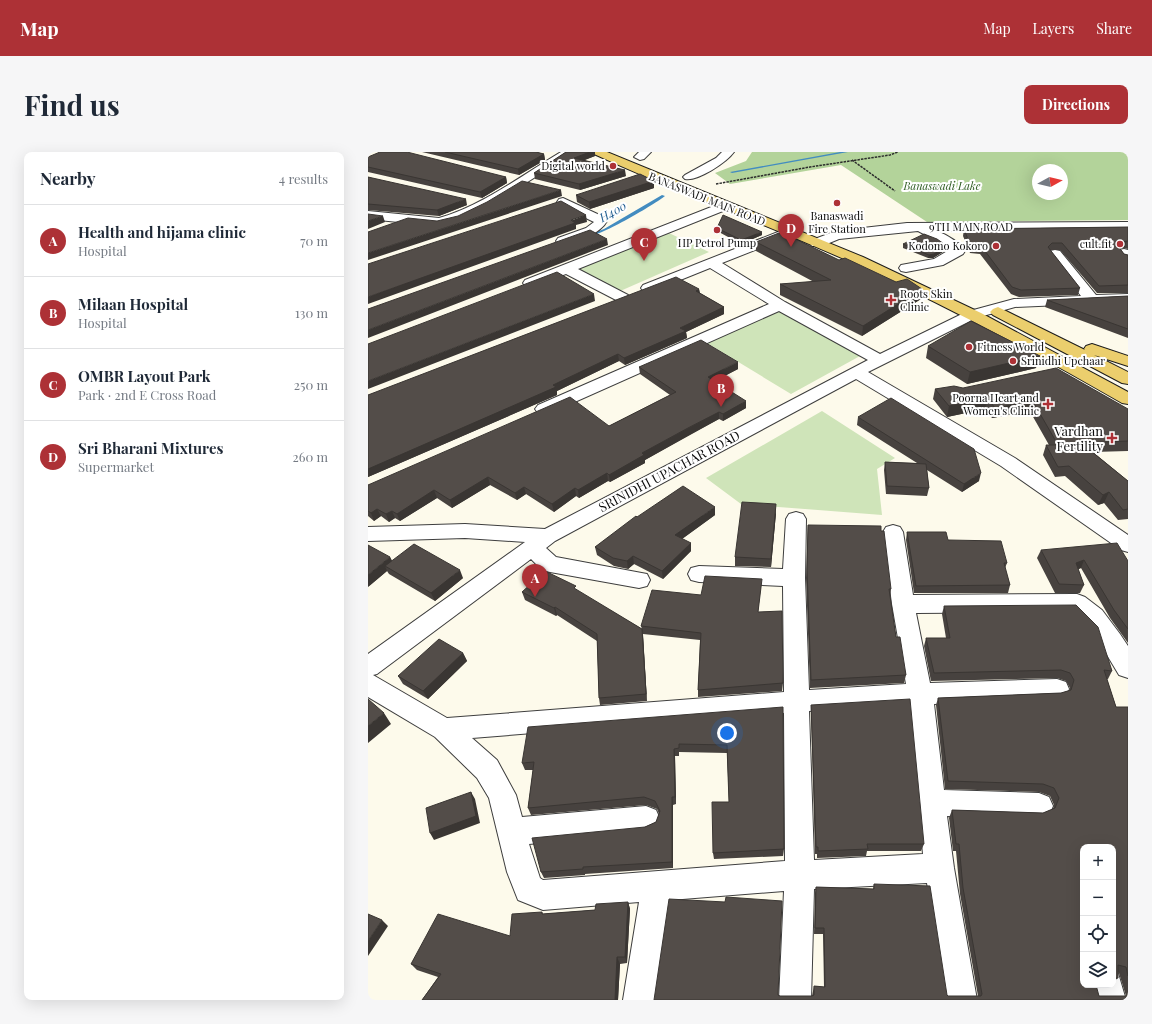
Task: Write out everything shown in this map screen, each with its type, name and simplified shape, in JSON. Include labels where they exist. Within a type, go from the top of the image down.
[{"type":"main road","name":"BANASWADI MAIN ROAD","points":[[598,152],[646,174],[817,243],[928,293],[980,308],[1128,361]]},
{"type":"main road","name":"BANASWADI MAIN ROAD","points":[[638,154],[710,185]]},
{"type":"main road","points":[[822,229],[857,245]]},
{"type":"main road","points":[[892,261],[927,278]]},
{"type":"main road","name":"BANASWADI MAIN ROAD","points":[[980,308],[1070,367],[1126,391]]},
{"type":"main road","name":"BANASWADI MAIN ROAD","points":[[1027,326],[1126,391]]},
{"type":"street","points":[[689,177],[720,160],[728,152]]},
{"type":"street","points":[[545,155],[563,155]]},
{"type":"street","points":[[368,215],[444,221],[484,204],[563,155]]},
{"type":"street","points":[[632,179],[646,174]]},
{"type":"street","points":[[504,177],[534,185]]},
{"type":"street","points":[[548,207],[570,196],[601,221],[600,225],[595,229],[551,245]]},
{"type":"street","points":[[468,200],[484,204]]},
{"type":"street","points":[[515,289],[724,206]]},
{"type":"street","points":[[383,229],[412,219]]},
{"type":"street","name":"9TH MAIN ROAD","points":[[817,243],[836,235],[920,227],[1128,226]]},
{"type":"street","points":[[906,268],[938,262],[958,251],[942,238],[920,227]]},
{"type":"street","points":[[608,304],[788,232]]},
{"type":"street","points":[[1055,254],[1091,299]]},
{"type":"street","points":[[712,263],[780,305],[880,360]]},
{"type":"street","points":[[567,269],[623,298]]},
{"type":"street","name":"SRINIDHI UPACHAR ROAD","points":[[368,668],[540,542],[856,372],[980,308],[1014,303],[1128,298]]},
{"type":"street","points":[[527,417],[780,305]]},
{"type":"street","points":[[1045,373],[1070,367]]},
{"type":"street","points":[[856,372],[1008,462],[1128,545]]},
{"type":"street","points":[[795,1000],[800,875],[798,701],[794,578],[796,519]]},
{"type":"street","points":[[368,534],[465,531],[540,542],[550,564],[639,580]]},
{"type":"street","points":[[893,532],[903,604],[920,694],[939,868],[961,1000]]},
{"type":"street","points":[[699,574],[794,578]]},
{"type":"street","points":[[903,604],[1077,603],[1100,620],[1128,668]]},
{"type":"street","points":[[368,684],[444,728],[487,769],[502,795],[522,872],[529,889],[543,895],[800,875],[939,868]]},
{"type":"street","points":[[444,728],[798,701],[920,694],[1056,689]]},
{"type":"street","points":[[932,803],[1039,806]]},
{"type":"street","points":[[511,832],[646,819]]},
{"type":"street","points":[[639,1000],[657,887]]},
{"type":"street","points":[[1107,988],[1110,1000]]},
{"type":"path","points":[[710,185],[852,160],[890,155],[898,152]]},
{"type":"path","points":[[852,160],[894,191]]},
{"type":"green space","name":"Banaswadi Lake","points":[[752,152],[1128,152],[1128,220],[927,222],[841,165],[730,184],[715,173],[746,161]]},
{"type":"green space","points":[[669,233],[709,252],[618,292],[578,269]]},
{"type":"green space","points":[[776,310],[860,356],[791,394],[707,343]]},
{"type":"green space","points":[[822,411],[895,458],[877,469],[882,515],[741,504],[706,478]]},
{"type":"building","points":[[380,152],[407,152],[506,177],[480,192],[368,167],[368,157]]},
{"type":"building","points":[[445,152],[536,152],[544,154],[518,169]]},
{"type":"building","points":[[566,152],[590,152],[574,158],[625,170],[579,184],[534,173]]},
{"type":"building","points":[[640,174],[654,181],[589,202],[576,195]]},
{"type":"building","points":[[368,177],[466,199],[437,210],[368,204]]},
{"type":"building","points":[[522,181],[561,190],[368,253],[368,232],[408,218],[437,221],[458,216],[487,202]]},
{"type":"building","points":[[561,201],[586,215],[571,220],[575,223],[368,297],[368,264]]},
{"type":"building","points":[[368,214],[383,216],[368,221]]},
{"type":"building","points":[[723,215],[762,232],[741,240],[717,228]]},
{"type":"building","points":[[1128,227],[1128,241],[1121,242],[1118,246],[1124,254],[1128,255],[1128,285],[1099,286],[1062,243],[1052,243],[1048,247],[1080,288],[1021,290],[1012,287],[982,247],[971,247],[964,229]]},
{"type":"building","points":[[590,230],[607,239],[368,330],[368,309]]},
{"type":"building","points":[[779,233],[783,233],[839,260],[845,258],[896,282],[907,279],[922,289],[863,326],[780,284],[831,280],[756,242]]},
{"type":"building","points":[[924,234],[937,239],[947,246],[934,254],[929,255],[903,244]]},
{"type":"building","points":[[557,272],[594,294],[368,381],[368,344]]},
{"type":"building","points":[[676,277],[699,289],[696,291],[724,307],[680,328],[686,331],[624,358],[618,354],[553,385],[556,387],[368,469],[368,395]]},
{"type":"building","points":[[1128,296],[1128,329],[1047,300]]},
{"type":"building","points":[[971,321],[1040,356],[970,372],[928,346]]},
{"type":"building","points":[[701,340],[738,362],[708,377],[746,401],[723,414],[719,412],[688,428],[642,453],[644,455],[609,475],[607,473],[578,490],[575,488],[552,504],[524,487],[515,493],[488,477],[450,500],[434,490],[397,514],[392,511],[386,514],[377,509],[371,513],[368,511],[368,485],[570,397],[609,426],[676,392],[639,367]]},
{"type":"building","points":[[1056,368],[1128,409],[1128,441],[1081,443],[1128,481],[1128,509],[1123,510],[1109,492],[1103,495],[1069,466],[1058,467],[1046,445],[1058,445],[1035,405],[1025,405],[1022,403],[995,408],[988,399],[949,406],[935,389],[954,386],[963,388]]},
{"type":"building","points":[[891,398],[974,449],[981,473],[964,484],[858,417]]},
{"type":"building","points":[[885,462],[926,464],[929,488],[887,486]]},
{"type":"building","points":[[683,486],[715,507],[675,535],[691,543],[662,571],[633,556],[627,561],[613,558],[595,547],[636,516],[637,517]]},
{"type":"building","points":[[742,502],[776,504],[771,559],[735,557]]},
{"type":"building","points":[[808,525],[881,526],[881,531],[884,531],[891,589],[889,589],[896,637],[900,637],[906,675],[811,680],[807,570]]},
{"type":"building","points":[[907,532],[946,532],[948,540],[1001,541],[1007,563],[1004,563],[1010,585],[916,586]]},
{"type":"building","points":[[1117,543],[1128,561],[1128,629],[1114,610],[1084,560],[1076,563],[1084,585],[1059,584],[1041,550]]},
{"type":"building","points":[[414,544],[460,570],[431,593],[385,566]]},
{"type":"building","points":[[368,545],[390,557],[368,575]]},
{"type":"building","points":[[545,571],[576,586],[574,588],[642,629],[646,694],[599,698],[597,634],[555,607],[554,608],[522,592]]},
{"type":"building","points":[[705,576],[762,579],[758,612],[782,611],[783,683],[698,690],[701,633],[641,626],[652,590],[701,595]]},
{"type":"building","points":[[1076,605],[1098,627],[1112,671],[1104,670],[1116,707],[1128,707],[1128,976],[1126,967],[1118,965],[1118,978],[1116,978],[1116,844],[1080,844],[1080,988],[1097,988],[1099,996],[1128,996],[1128,1000],[654,1000],[669,899],[725,902],[726,897],[782,901],[778,995],[812,996],[814,995],[814,986],[825,987],[824,928],[815,928],[816,887],[874,889],[874,884],[930,886],[947,995],[981,996],[982,994],[963,888],[959,844],[956,844],[952,810],[1043,813],[1055,808],[1059,798],[1054,788],[1043,784],[948,781],[938,698],[1061,693],[1071,690],[1074,680],[1070,673],[1061,670],[934,673],[926,638],[950,638],[944,606]]},
{"type":"building","points":[[439,639],[463,653],[423,691],[398,676]]},
{"type":"building","points":[[368,699],[384,713],[368,726]]},
{"type":"building","points":[[910,699],[924,844],[867,844],[868,849],[818,851],[818,847],[816,847],[811,705]]},
{"type":"building","points":[[783,707],[784,849],[713,853],[712,802],[729,802],[727,745],[679,744],[679,748],[674,749],[675,797],[672,797],[672,862],[583,867],[583,869],[541,872],[532,838],[645,827],[656,822],[660,811],[655,801],[644,797],[528,808],[534,762],[522,763],[528,727]]},
{"type":"building","points":[[471,792],[476,816],[430,833],[426,808]]},
{"type":"building","points":[[628,902],[625,957],[617,957],[615,1000],[422,1000],[441,974],[411,964],[438,914],[510,936],[512,914],[542,912],[542,914],[595,910],[596,904]]},
{"type":"building","points":[[368,914],[382,920],[368,941]]},
{"type":"waterway","name":"H400","points":[[732,172],[846,152]]},
{"type":"waterway","name":"H400","points":[[588,236],[605,230],[663,196]]},
{"type":"place","name":"Digital world","points":[[613,166]]},
{"type":"place","name":"Banaswadi Fire Station","points":[[837,203]]},
{"type":"place","name":"HP Petrol Pump","points":[[717,230]]},
{"type":"place","name":"cult.fit","points":[[1120,244]]},
{"type":"place","name":"Kodomo Kokoro","points":[[996,246]]},
{"type":"place","name":"Sri Bharani Mixtures","points":[[791,247]]},
{"type":"place","name":"OMBR Layout Park","points":[[644,261]]},
{"type":"place","name":"Roots Skin Clinic","points":[[891,300]]},
{"type":"place","name":"Fitness World","points":[[969,347]]},
{"type":"place","name":"Srinidhi Upchaar","points":[[1013,361]]},
{"type":"place","name":"Poorna Heart and Women's Clinic","points":[[1048,404]]},
{"type":"place","name":"Milaan Hospital","points":[[721,407]]},
{"type":"place","name":"Vardhan Fertility","points":[[1112,438]]},
{"type":"place","name":"Health and hijama clinic","points":[[535,597]]}]
